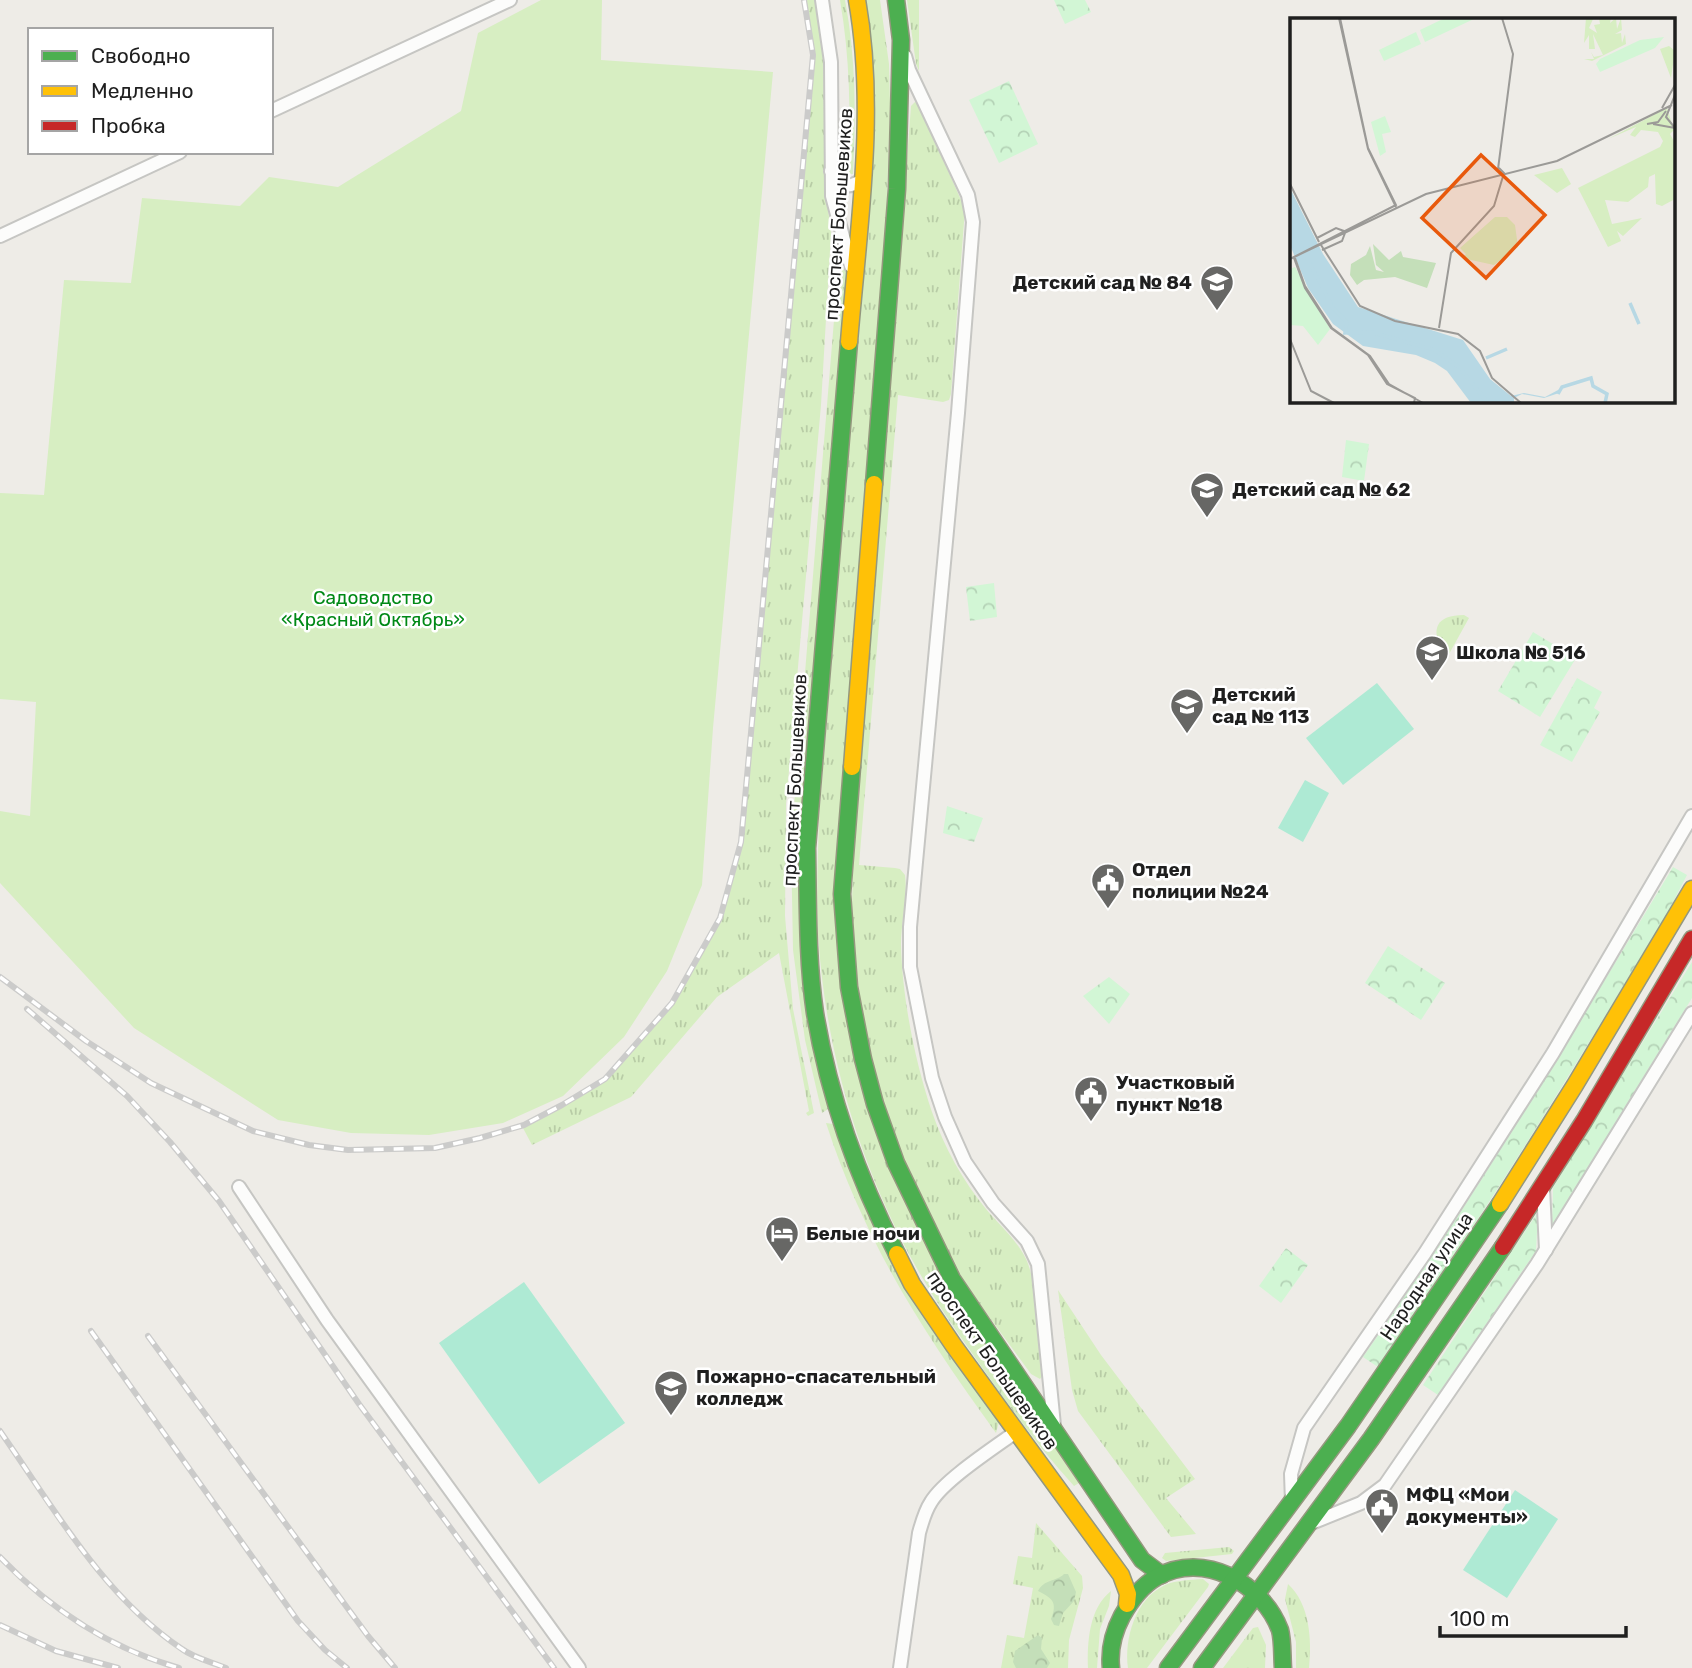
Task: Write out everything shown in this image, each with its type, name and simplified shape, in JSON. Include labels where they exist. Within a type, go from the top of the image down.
[{"type":"main road","name":"проспект Большевиков","points":[[857,0],[862,22],[867,96],[855,279],[807,848],[808,932],[815,1011],[837,1112],[880,1221],[912,1284],[1121,1575],[1128,1594],[1127,1604]]},
{"type":"main road","name":"проспект Большевиков","points":[[896,0],[901,40],[897,189],[842,894],[849,986],[875,1104],[896,1163],[952,1279],[1142,1560],[1162,1575]]},
{"type":"main road","name":"Народная улица","points":[[1168,1668],[1292,1505],[1460,1265],[1618,1015],[1692,889]]},
{"type":"main road","points":[[1202,1668],[1311,1523],[1470,1297],[1543,1184],[1692,939]]},
{"type":"main road","points":[[1111,1668],[1112,1642],[1127,1604],[1138,1591],[1162,1575],[1181,1569],[1198,1568],[1214,1569],[1237,1577],[1259,1593],[1272,1610],[1280,1629],[1284,1643],[1283,1668]]},
{"type":"street","points":[[273,110],[510,0]]},
{"type":"street","points":[[822,0],[833,97],[832,196],[855,279]]},
{"type":"street","points":[[901,40],[909,69],[968,195],[973,222],[958,413],[914,875],[910,967],[932,1079],[955,1140],[978,1184],[1027,1241],[1038,1264],[1055,1432]]},
{"type":"street","points":[[0,236],[176,154]]},
{"type":"street","points":[[831,170],[836,181],[842,186],[855,185],[862,180]]},
{"type":"street","points":[[1292,1505],[1291,1474],[1304,1428],[1425,1253],[1553,1053],[1692,816]]},
{"type":"street","points":[[1311,1523],[1361,1503],[1374,1496],[1385,1485],[1546,1250],[1692,1013]]},
{"type":"street","points":[[1543,1184],[1546,1250]]},
{"type":"street","points":[[239,1187],[327,1320],[579,1668]]},
{"type":"street","points":[[900,1668],[923,1516],[932,1499],[951,1481],[1017,1431]]},
{"type":"green space","name":"Садоводство «Красный Октябрь»","points":[[541,0],[602,0],[601,60],[773,72],[713,728],[702,885],[667,971],[624,1037],[563,1096],[503,1123],[429,1135],[351,1133],[278,1120],[134,1028],[0,883],[0,811],[30,816],[36,702],[0,699],[0,493],[44,495],[64,280],[131,283],[142,198],[240,206],[269,177],[338,187],[461,111],[478,33]]},
{"type":"green space","points":[[805,0],[815,0],[825,69],[825,185],[831,233],[821,405],[786,804],[785,916],[793,1009],[814,1113],[808,1116],[806,1113],[809,1111],[779,953],[717,997],[631,1097],[532,1145],[523,1128],[606,1080],[674,1003],[721,919],[743,842],[815,56]]},
{"type":"green space","points":[[840,0],[845,0],[853,65],[853,174],[848,174],[849,87]]},
{"type":"green space","points":[[864,0],[880,0],[889,64],[886,231],[837,843],[881,1149],[1079,1483],[1074,1486],[1038,1444],[938,1304],[887,1210],[853,1121],[840,1075],[822,981],[817,919],[819,817],[873,157]]},
{"type":"green space","points":[[907,0],[919,0],[919,71],[916,64]]},
{"type":"green space","points":[[1054,0],[1085,0],[1091,12],[1065,24]]},
{"type":"green space","points":[[1009,81],[1038,144],[999,163],[969,100]]},
{"type":"green space","points":[[915,102],[918,103],[965,209],[949,400],[943,402],[898,395],[859,865],[900,869],[905,875],[902,964],[910,1029],[920,1072],[942,1138],[955,1163],[978,1198],[1013,1239],[1026,1259],[1038,1315],[1043,1375],[1040,1379],[1031,1374],[961,1277],[926,1214],[891,1128],[873,1067],[853,960],[854,853],[911,106]]},
{"type":"green space","points":[[840,247],[847,270],[806,779],[828,1109],[822,1113],[805,1040],[793,950],[791,843]]},
{"type":"green space","points":[[1346,440],[1369,444],[1364,481],[1342,477]]},
{"type":"green space","points":[[994,583],[997,617],[970,621],[966,587]]},
{"type":"green space","points":[[1464,615],[1469,618],[1449,654],[1443,652],[1437,637],[1438,625],[1447,618]]},
{"type":"green space","points":[[1533,632],[1576,658],[1540,717],[1498,691]]},
{"type":"green space","points":[[1577,678],[1602,692],[1594,708],[1600,712],[1572,762],[1540,745]]},
{"type":"green space","points":[[1377,683],[1414,729],[1343,785],[1306,738]]},
{"type":"green space","points":[[1305,780],[1329,793],[1303,842],[1278,828]]},
{"type":"green space","points":[[947,806],[983,818],[974,842],[943,833]]},
{"type":"green space","points":[[1673,867],[1687,875],[1670,908],[1528,1140],[1378,1367],[1363,1357],[1483,1176]]},
{"type":"green space","points":[[1388,946],[1445,983],[1421,1020],[1365,983]]},
{"type":"green space","points":[[1692,962],[1692,998],[1552,1226],[1553,1188]]},
{"type":"green space","points":[[1109,977],[1130,994],[1109,1024],[1083,996]]},
{"type":"green space","points":[[826,1123],[833,1124],[999,1422],[996,1433],[944,1359],[898,1285],[859,1208]]},
{"type":"green space","points":[[1538,1212],[1536,1251],[1438,1395],[1423,1385]]},
{"type":"green space","points":[[1286,1248],[1308,1265],[1281,1303],[1259,1286]]},
{"type":"green space","points":[[524,1282],[625,1423],[539,1484],[439,1343]]},
{"type":"green space","points":[[1058,1290],[1101,1355],[1195,1479],[1166,1498],[1196,1534],[1171,1537],[1078,1411],[1072,1390]]},
{"type":"green space","points":[[1515,1490],[1558,1519],[1507,1598],[1463,1570]]},
{"type":"green space","points":[[1036,1523],[1082,1576],[1083,1588],[1069,1640],[1068,1668],[1001,1668],[1007,1635],[1024,1638],[1033,1588],[1013,1584],[1018,1556],[1032,1558]]},
{"type":"green space","points":[[1229,1547],[1234,1551],[1232,1554],[1166,1561],[1162,1558],[1165,1553]]},
{"type":"green space","points":[[1068,1574],[1076,1592],[1074,1601],[1063,1613],[1059,1626],[1054,1625],[1051,1619],[1054,1608],[1052,1601],[1038,1591],[1043,1584]]},
{"type":"green space","points":[[1203,1579],[1209,1584],[1208,1587],[1147,1668],[1128,1668],[1130,1633],[1146,1600],[1165,1585]]},
{"type":"green space","points":[[1288,1584],[1301,1602],[1308,1623],[1309,1668],[1296,1668],[1296,1642],[1285,1599]]},
{"type":"green space","points":[[1111,1591],[1109,1606],[1100,1629],[1097,1668],[1088,1668],[1091,1626],[1098,1607]]},
{"type":"green space","points":[[1258,1627],[1266,1645],[1265,1668],[1223,1668],[1253,1628]]},
{"type":"green space","points":[[1038,1635],[1042,1638],[1041,1649],[1050,1663],[1047,1668],[1016,1668],[1013,1662],[1015,1651]]},
{"type":"railway","points":[[0,977],[86,1041],[151,1083],[253,1131],[309,1145],[348,1150],[435,1148],[524,1125],[605,1079],[672,1003],[720,918],[741,842],[813,55],[804,0]]},
{"type":"railway","points":[[27,1009],[127,1096],[219,1201],[359,1404],[554,1668]]},
{"type":"railway","points":[[91,1331],[298,1621],[325,1650],[347,1668]]},
{"type":"railway","points":[[148,1336],[368,1636],[395,1668]]},
{"type":"railway","points":[[0,1431],[81,1549],[128,1603],[154,1628],[187,1652],[226,1668]]},
{"type":"railway","points":[[0,1557],[39,1593],[82,1624],[129,1650],[179,1668]]},
{"type":"railway","points":[[0,1625],[56,1651],[118,1668]]},
{"type":"traffic: fast","points":[[874,484],[897,189],[901,40],[896,0]]},
{"type":"traffic: fast","points":[[849,342],[807,848],[809,952],[815,1013],[837,1106],[870,1196],[897,1254]]},
{"type":"traffic: fast","points":[[852,767],[842,894],[849,987],[875,1104],[896,1163],[952,1279],[1142,1560],[1162,1575]]},
{"type":"traffic: fast","points":[[1168,1668],[1348,1426],[1500,1204]]},
{"type":"traffic: fast","points":[[1202,1668],[1371,1439],[1503,1247]]},
{"type":"traffic: fast","points":[[1111,1668],[1111,1648],[1116,1629],[1137,1594],[1157,1577],[1194,1567],[1230,1576],[1260,1599],[1272,1613],[1280,1630],[1283,1668]]},
{"type":"traffic: slow","points":[[849,342],[866,128],[863,42],[857,0]]},
{"type":"traffic: slow","points":[[852,767],[874,484]]},
{"type":"traffic: slow","points":[[1500,1204],[1575,1085],[1692,889]]},
{"type":"traffic: slow","points":[[897,1254],[912,1284],[954,1346],[1121,1575],[1128,1594],[1127,1604]]},
{"type":"traffic: jam","points":[[1503,1247],[1584,1121],[1692,939]]},
{"type":"place","name":"Детский сад № 84","points":[[1217,312]]},
{"type":"place","name":"Детский сад № 62","points":[[1207,519]]},
{"type":"place","name":"Школа № 516","points":[[1432,682]]},
{"type":"place","name":"Детский сад № 113","points":[[1187,735]]},
{"type":"place","name":"Отдел полиции №24","points":[[1108,910]]},
{"type":"place","name":"Участковый пункт №18","points":[[1091,1123]]},
{"type":"place","name":"Белые ночи","points":[[782,1263]]},
{"type":"place","name":"Пожарно-спасательный колледж","points":[[671,1417]]},
{"type":"place","name":"МФЦ «Мои документы»","points":[[1382,1535]]}]
